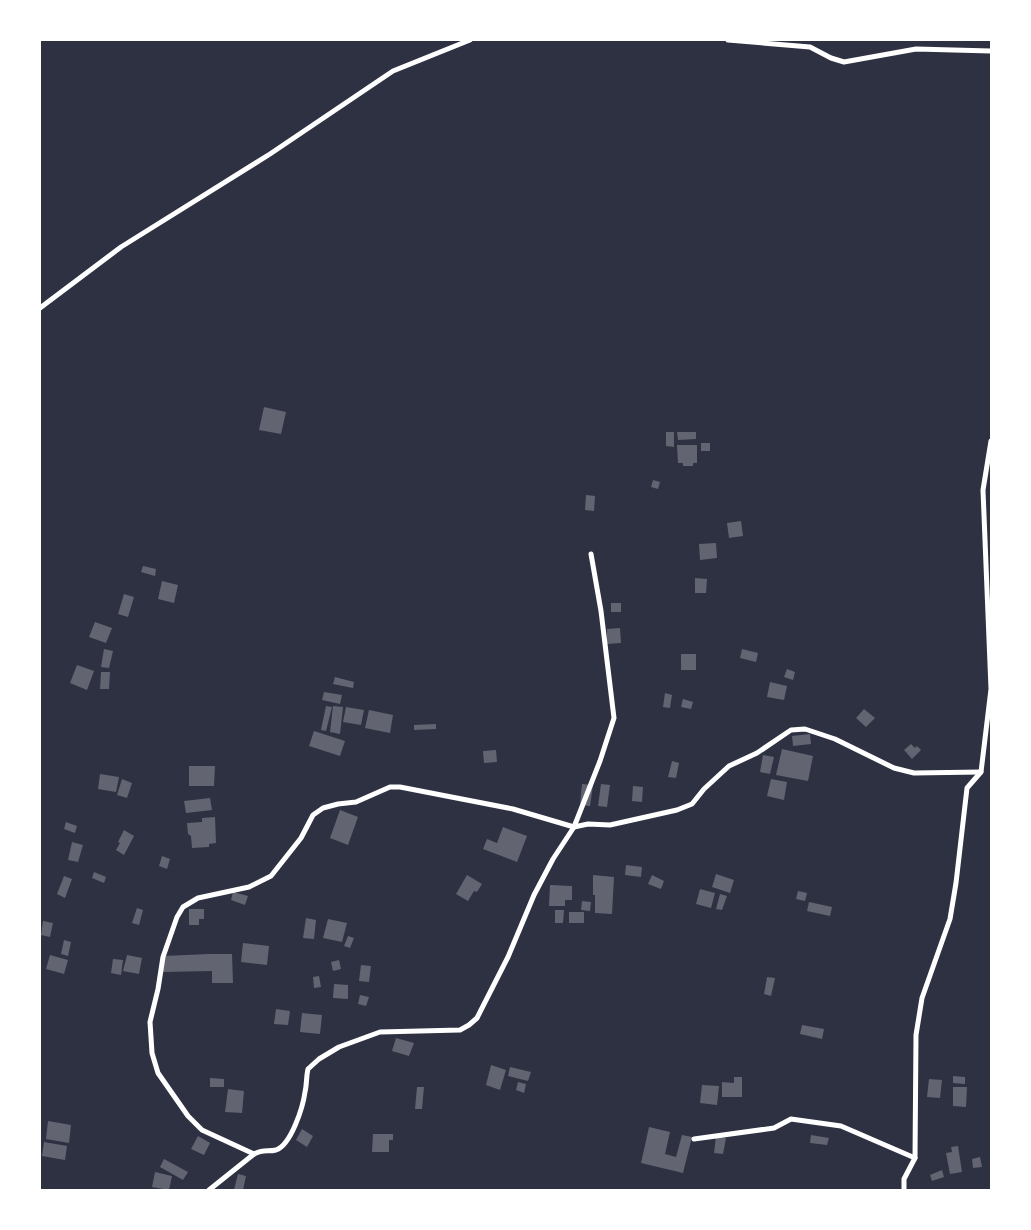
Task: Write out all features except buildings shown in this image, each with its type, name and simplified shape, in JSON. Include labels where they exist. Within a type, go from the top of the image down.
[{"type":"street","points":[[40,308],[121,247],[270,154],[393,71],[470,40]]},
{"type":"street","points":[[728,40],[810,47],[831,58],[844,62],[916,49],[991,51]]},
{"type":"street","points":[[904,1190],[904,1179],[915,1158],[916,1035],[922,998],[950,918],[967,788],[981,772],[991,689],[983,490],[991,442]]},
{"type":"street","points":[[209,1190],[254,1154],[262,1150],[276,1150],[286,1144],[298,1119],[305,1093],[308,1069],[319,1059],[339,1047],[380,1032],[460,1030],[477,1018],[508,957],[534,895],[553,858],[574,827],[600,761],[614,718],[601,611],[591,554]]},
{"type":"street","points":[[254,1154],[202,1130],[188,1116],[158,1074],[152,1053],[150,1022],[163,956],[177,917],[183,907],[198,898],[249,888],[271,876],[301,838],[313,815],[323,808],[356,802],[390,787],[400,787],[512,809],[574,827],[588,824],[610,825],[677,810],[692,804],[704,789],[729,766],[757,753],[791,730],[806,729],[835,739],[894,768],[914,773],[981,772]]},
{"type":"street","points":[[694,1139],[774,1128],[791,1119],[841,1126],[915,1158]]}]
